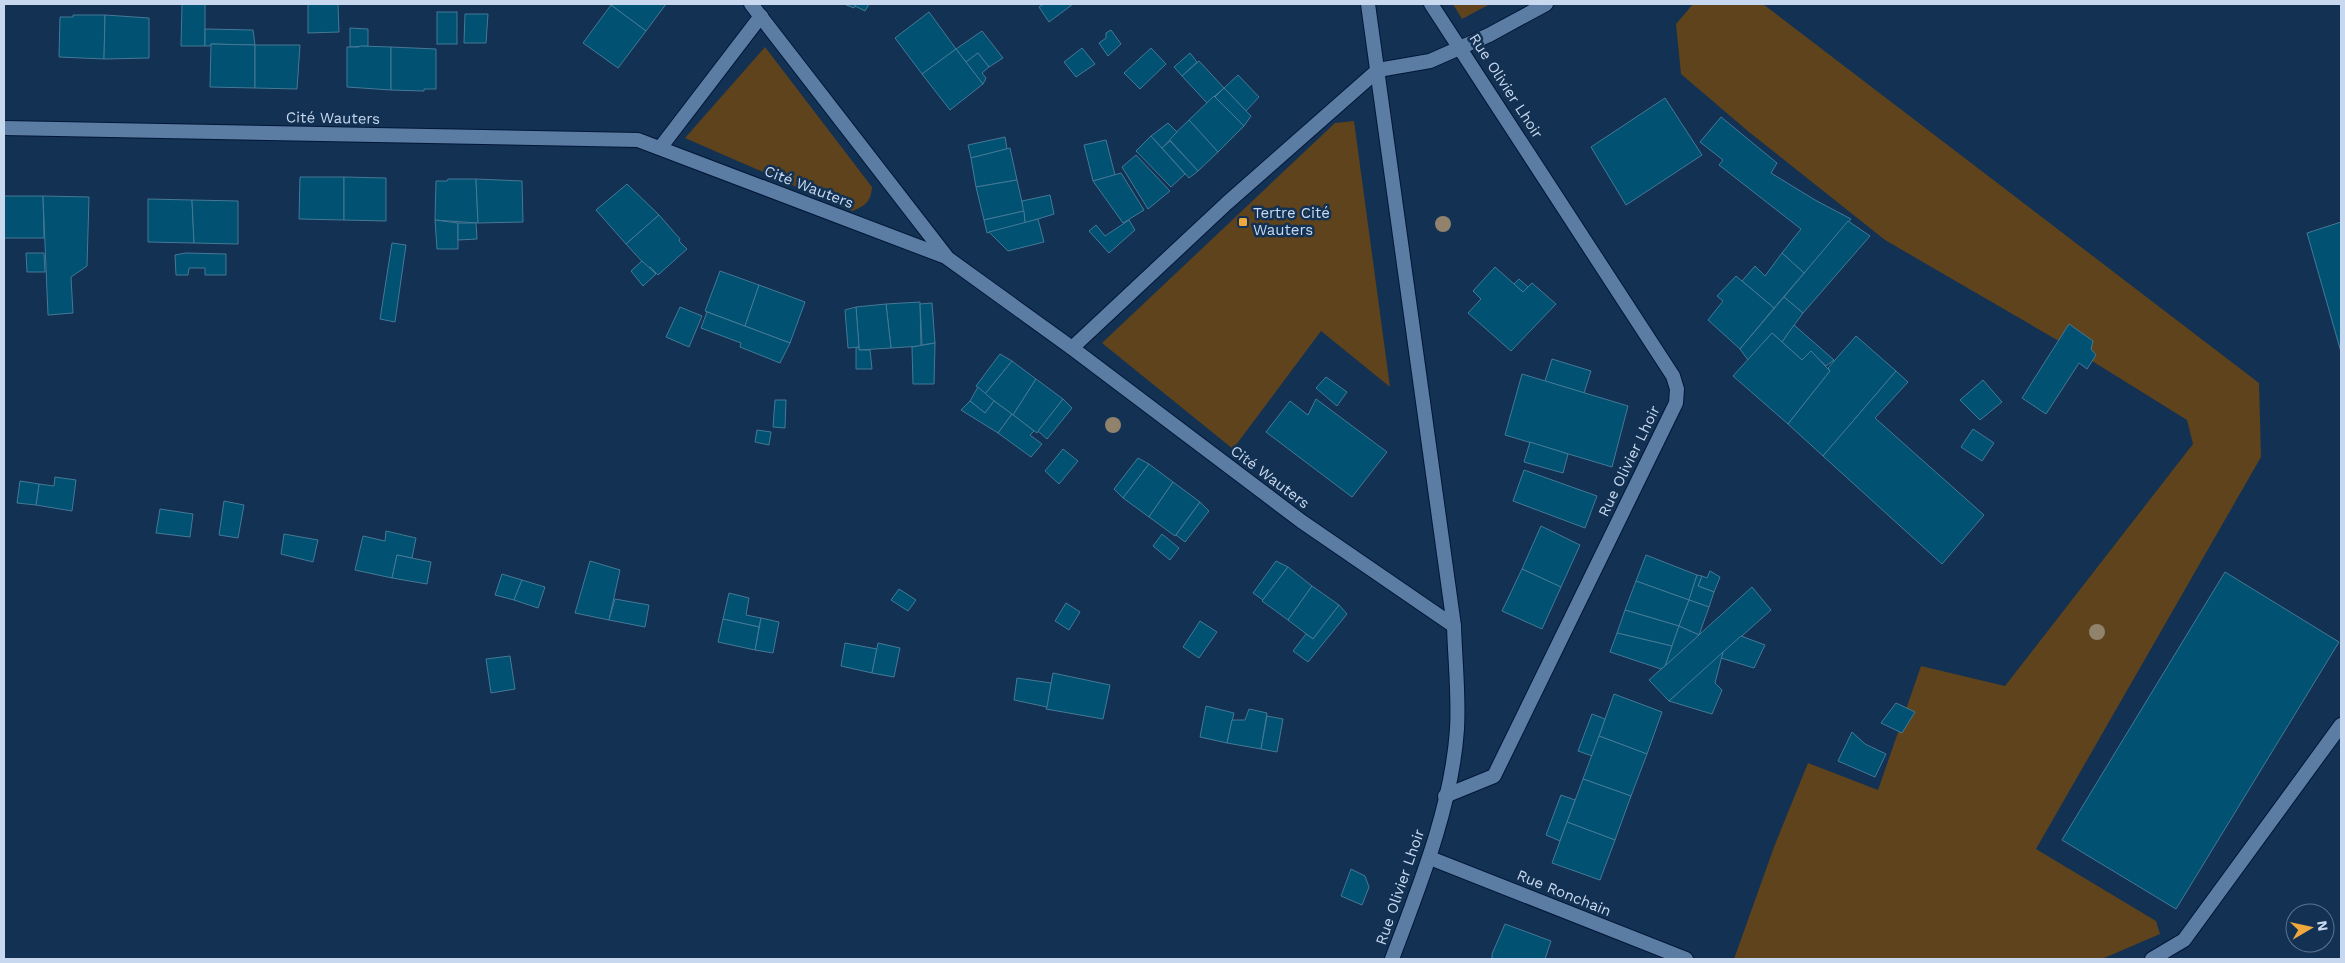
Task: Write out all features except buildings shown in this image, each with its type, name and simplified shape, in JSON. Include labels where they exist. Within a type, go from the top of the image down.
[{"type":"street","name":"Cité Wauters","points":[[751,4],[946,257]]},
{"type":"street","name":"Rue Olivier Lhoir","points":[[1368,4],[1454,626],[1457,728],[1452,768],[1430,858],[1392,959]]},
{"type":"street","name":"Rue Olivier Lhoir","points":[[1432,4],[1673,376],[1677,389],[1676,403],[1494,776],[1445,796]]},
{"type":"street","points":[[1072,348],[1227,203],[1378,70],[1430,61],[1462,48],[1546,4]]},
{"type":"street","points":[[660,148],[761,16]]},
{"type":"street","name":"Cité Wauters","points":[[4,128],[638,140],[946,257],[1072,348],[1300,521],[1454,626]]},
{"type":"street","points":[[2152,959],[2184,940],[2341,725]]},
{"type":"street","name":"Rue Ronchain","points":[[1430,858],[1686,959]]},
{"type":"shaded area","points":[[1453,4],[1490,4],[1462,19]]},
{"type":"shaded area","points":[[1693,4],[1763,4],[2259,383],[2261,457],[2036,849],[2156,921],[2160,934],[2102,959],[1734,959],[1774,847],[1808,763],[1878,790],[1921,666],[2005,686],[2193,444],[2187,420],[2076,351],[1885,240],[1749,132],[1681,74],[1676,24]]},
{"type":"shaded area","points":[[765,47],[872,187],[869,200],[860,207],[852,211],[685,138]]},
{"type":"shaded area","points":[[1354,121],[1390,387],[1321,331],[1233,449],[1102,343],[1335,123]]},
{"type":"place","name":"Tertre Cité Wauters","points":[[1243,222]]}]
